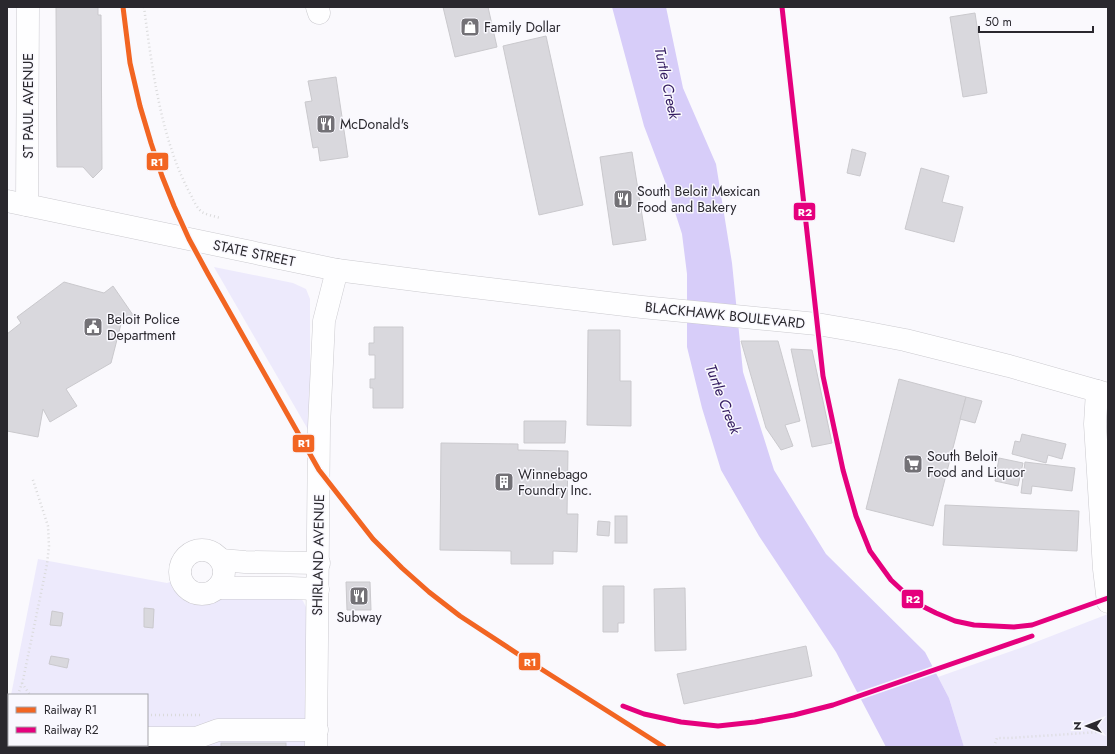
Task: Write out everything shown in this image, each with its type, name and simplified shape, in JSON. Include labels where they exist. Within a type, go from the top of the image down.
[{"type":"street","name":"ST PAUL AVENUE","points":[[17,203],[28,7]]},
{"type":"street","name":"STATE STREET","points":[[17,203],[337,270],[431,282]]},
{"type":"street","name":"SHIRLAND AVENUE","points":[[316,738],[319,563],[319,427],[324,321],[337,270]]},
{"type":"street","name":"BLACKHAWK BOULEVARD","points":[[431,282],[642,307],[816,324],[905,340],[1009,366],[1103,393]]},
{"type":"street","points":[[1103,393],[1095,424],[1104,569],[1108,602]]},
{"type":"street","points":[[196,551],[210,551],[221,560],[224,568],[222,582],[211,593],[196,593],[189,590],[184,585],[180,572],[185,558],[190,554],[196,551]]},
{"type":"street","points":[[221,560],[245,562],[319,563]]},
{"type":"street","points":[[217,588],[318,589]]},
{"type":"street","points":[[148,738],[196,738],[218,730],[316,738]]},
{"type":"path","points":[[144,7],[158,99],[171,147],[185,186],[202,212],[220,218]]},
{"type":"path","points":[[18,694],[47,564],[49,546],[48,526],[32,477]]},
{"type":"path","points":[[22,682],[29,694]]},
{"type":"path","points":[[994,747],[997,738],[1100,732]]},
{"type":"shaded area","points":[[214,267],[293,283],[306,289],[310,299],[310,433]]},
{"type":"shaded area","points":[[38,559],[167,583],[173,581],[182,595],[188,600],[198,603],[211,602],[225,596],[299,597],[306,607],[306,747],[7,747],[7,696],[8,746],[148,746],[148,694],[11,694]]},
{"type":"shaded area","points":[[1108,614],[1108,747],[964,747],[949,698],[938,677],[1023,647]]},
{"type":"water","name":"Turtle Creek","points":[[612,7],[666,7],[683,88],[716,164],[732,263],[743,372],[774,470],[826,554],[925,652],[949,698],[964,747],[886,747],[836,652],[759,536],[721,470],[702,408],[687,347],[687,274],[682,234],[666,184],[644,126]]},
{"type":"building","points":[[56,7],[98,7],[98,15],[101,15],[102,169],[93,178],[83,167],[57,167]]},
{"type":"building","name":"Family Dollar","points":[[443,7],[488,7],[497,47],[455,57]]},
{"type":"building","points":[[975,13],[987,93],[963,97],[950,17]]},
{"type":"building","points":[[546,36],[583,205],[539,215],[503,46]]},
{"type":"building","name":"McDonald's","points":[[336,77],[348,157],[320,161],[318,147],[313,148],[305,102],[312,101],[308,81]]},
{"type":"building","points":[[852,149],[866,153],[860,176],[847,173]]},
{"type":"building","name":"South Beloit Mexican Food and Bakery","points":[[632,152],[646,240],[613,245],[600,157]]},
{"type":"building","points":[[921,168],[949,176],[942,202],[963,207],[954,242],[905,229]]},
{"type":"building","points":[[64,282],[104,293],[113,286],[133,315],[121,324],[111,363],[66,389],[77,406],[50,422],[43,409],[38,437],[7,431],[7,334],[21,323],[17,317]]},
{"type":"building","points":[[374,327],[403,327],[403,408],[373,408],[373,388],[370,388],[370,379],[375,379],[375,355],[369,355],[369,343],[374,343]]},
{"type":"building","points":[[588,330],[620,330],[620,381],[631,381],[631,426],[587,425]]},
{"type":"building","points":[[741,341],[778,341],[800,421],[785,425],[793,446],[781,450],[766,428]]},
{"type":"building","points":[[791,349],[812,350],[832,443],[812,447]]},
{"type":"building","name":"South Beloit Food and Liquor","points":[[899,379],[966,397],[933,526],[866,509]]},
{"type":"building","points":[[966,397],[982,401],[975,423],[960,419]]},
{"type":"building","points":[[524,421],[566,421],[565,443],[524,443]]},
{"type":"building","points":[[1022,434],[1066,444],[1062,459],[1048,455],[1046,463],[1012,454],[1015,441],[1020,442]]},
{"type":"building","name":"Winnebago Foundry Inc.","points":[[441,443],[518,444],[518,450],[568,451],[567,514],[578,514],[577,552],[553,551],[553,564],[511,564],[511,551],[440,550]]},
{"type":"building","points":[[999,458],[1023,463],[1018,486],[995,481]]},
{"type":"building","points":[[1025,462],[1075,468],[1072,491],[1032,486],[1031,494],[1021,493]]},
{"type":"building","points":[[945,505],[1079,511],[1077,551],[943,545]]},
{"type":"building","points":[[615,516],[627,516],[627,543],[615,543]]},
{"type":"building","points":[[598,521],[610,522],[609,536],[597,535]]},
{"type":"building","name":"Subway","points":[[346,582],[370,582],[371,610],[347,610]]},
{"type":"building","points":[[603,586],[624,586],[624,623],[618,623],[618,632],[603,632]]},
{"type":"building","points":[[685,588],[686,650],[655,651],[654,589]]},
{"type":"building","points":[[144,608],[154,609],[153,628],[144,627]]},
{"type":"building","points":[[52,611],[63,613],[61,626],[50,625]]},
{"type":"building","points":[[806,646],[812,676],[684,704],[677,674]]},
{"type":"building","points":[[51,656],[69,659],[67,668],[49,664]]},
{"type":"building","points":[[221,743],[286,743],[286,747],[221,747]]},
{"type":"rail line","name":"R1","points":[[123,7],[130,63],[140,106],[162,176],[174,206],[189,239],[208,274],[319,470],[373,539],[429,592],[460,616],[664,747]]},
{"type":"rail line","name":"R2","points":[[782,7],[823,376],[843,470],[856,516],[870,551],[891,580],[922,606],[955,621],[974,625],[1014,627],[1032,625],[1108,598]]},
{"type":"rail line","name":"R2","points":[[623,706],[644,714],[681,722],[718,726],[755,722],[794,715],[833,705],[1032,636]]},
{"type":"place","name":"Family Dollar","points":[[470,27]]},
{"type":"place","name":"McDonald's","points":[[326,124]]},
{"type":"place","name":"South Beloit Mexican Food and Bakery","points":[[623,199]]},
{"type":"place","name":"Beloit Police Department","points":[[93,327]]},
{"type":"place","name":"South Beloit Food and Liquor","points":[[913,464]]},
{"type":"place","name":"Winnebago Foundry Inc.","points":[[504,482]]},
{"type":"place","name":"Subway","points":[[359,596]]}]
